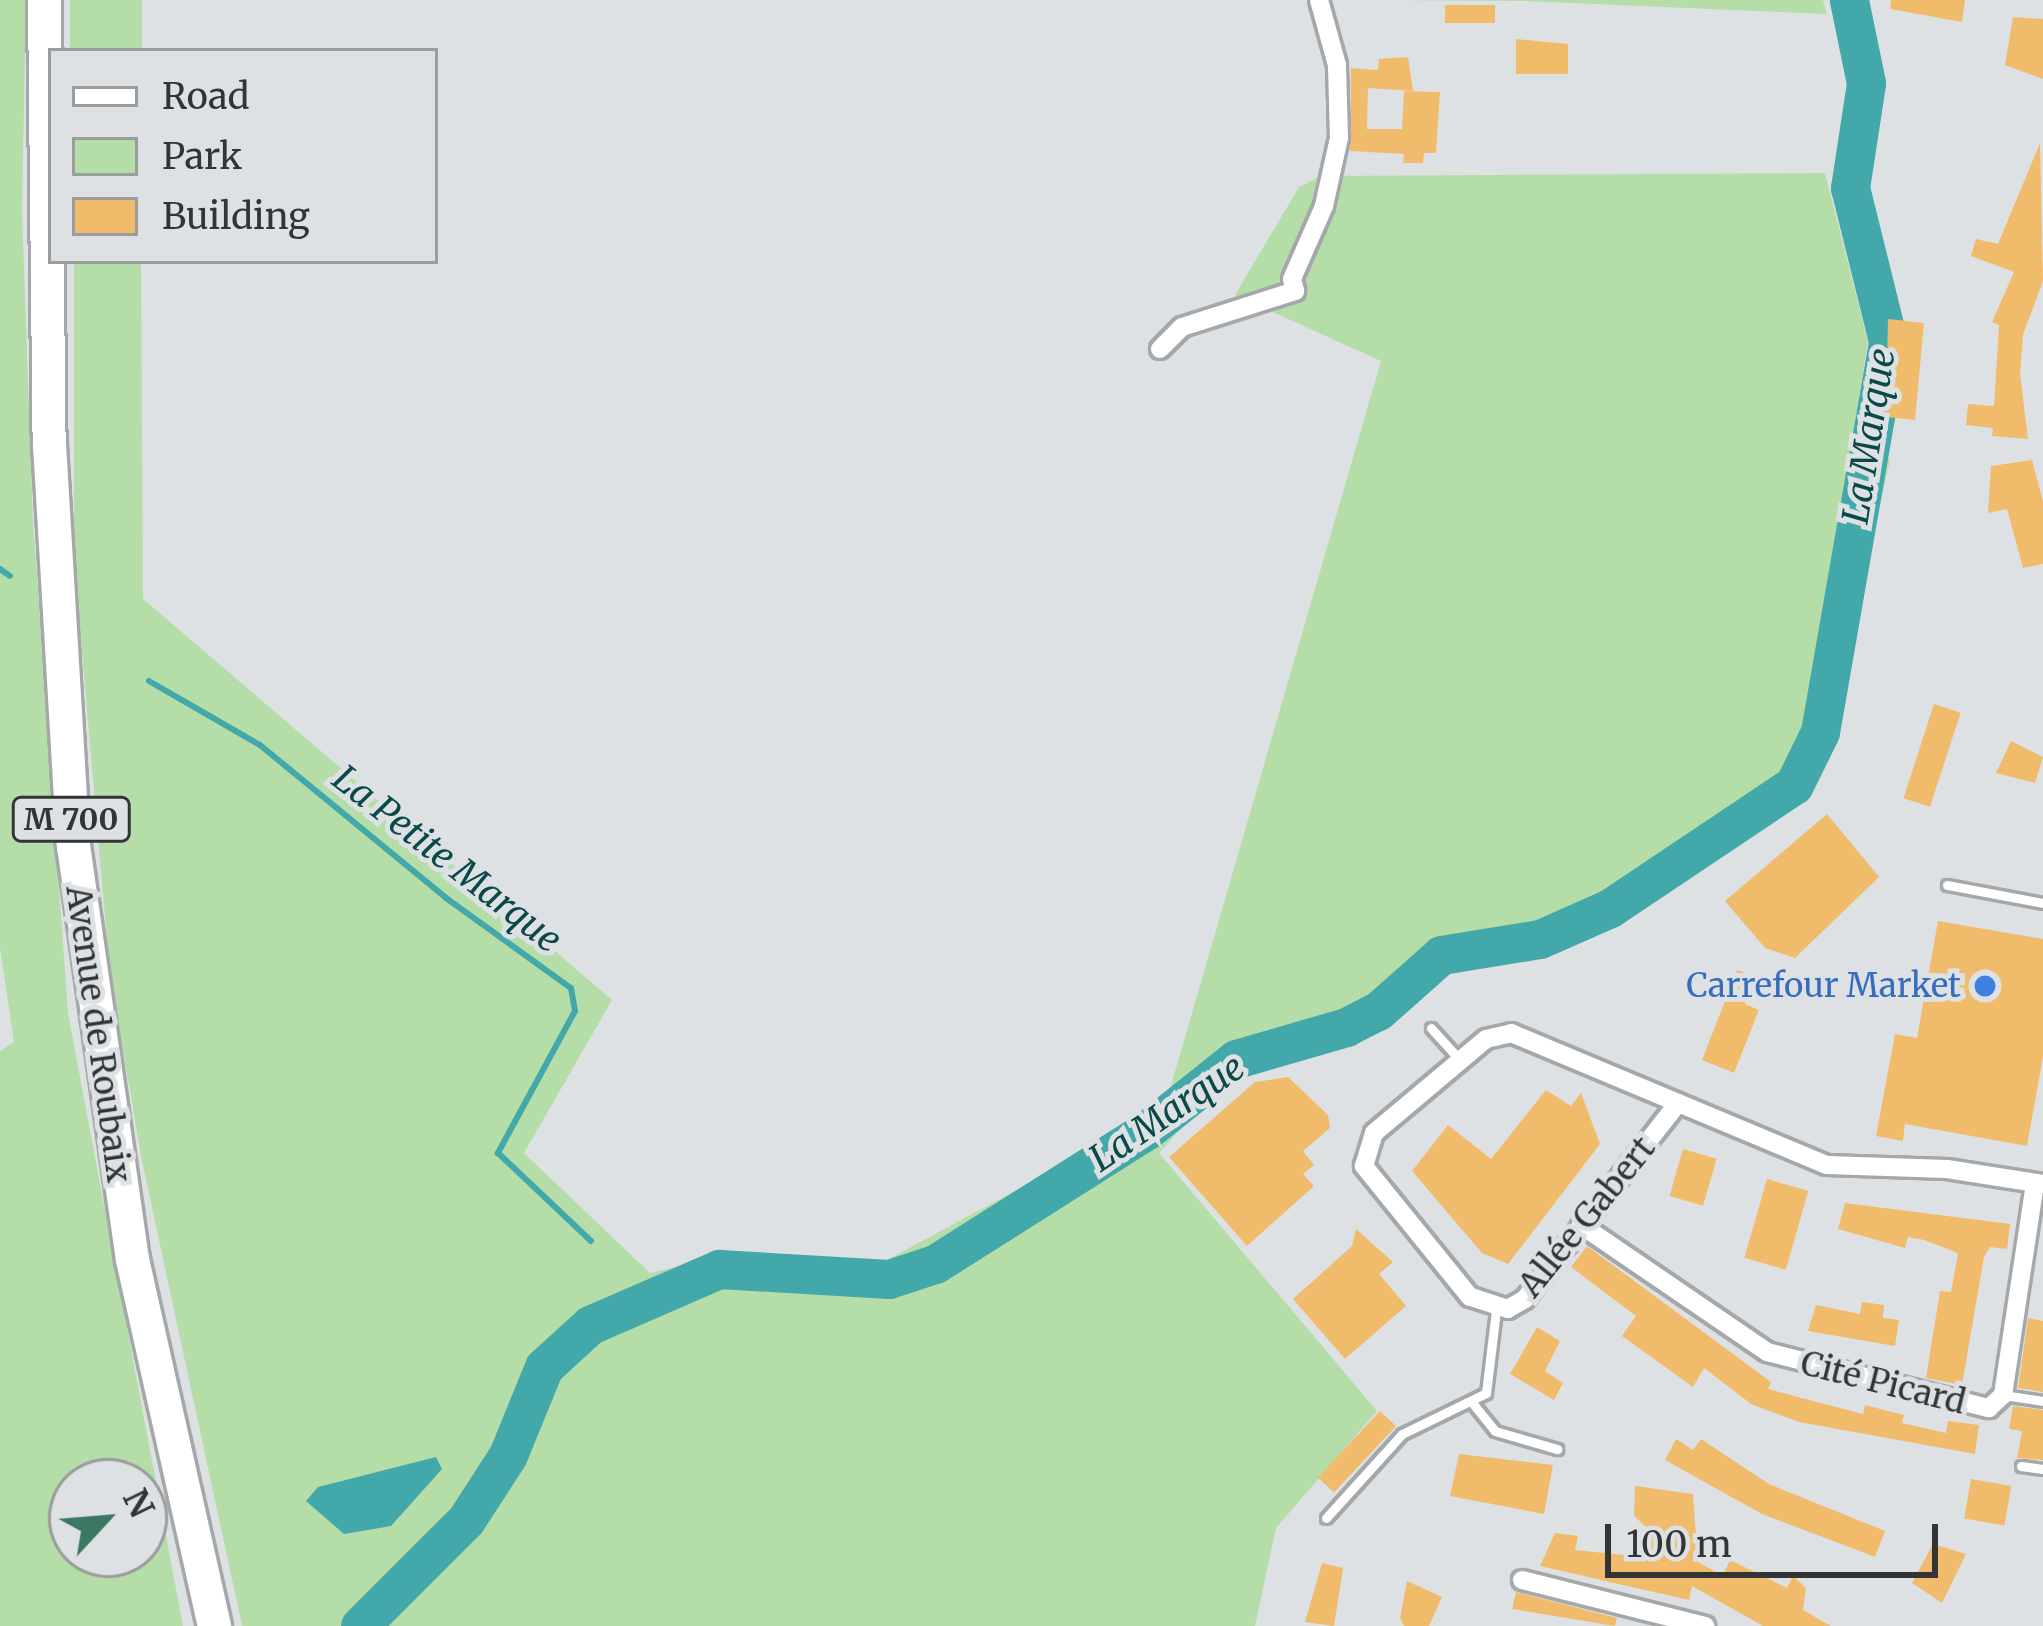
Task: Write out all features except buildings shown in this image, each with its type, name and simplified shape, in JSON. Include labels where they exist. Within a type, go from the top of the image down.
[{"type":"highway","name":"Avenue de Roubaix","points":[[44,0],[50,444],[73,845],[132,1259],[214,1626]]},
{"type":"street","points":[[1160,349],[1182,326],[1295,291],[1292,279],[1324,206],[1339,138],[1336,65],[1319,0]]},
{"type":"street","name":"Allée Gabert","points":[[1678,1103],[1526,1299],[1496,1310],[1470,1297],[1364,1166],[1374,1132],[1486,1039],[1511,1033],[1827,1165],[1947,1169],[2039,1183]]},
{"type":"street","points":[[1996,1401],[2039,1183]]},
{"type":"street","name":"Cité Picard","points":[[1581,1225],[1778,1356],[1996,1401]]},
{"type":"street","points":[[1522,1580],[1705,1626]]},
{"type":"lane","points":[[1948,885],[2043,904]]},
{"type":"lane","points":[[1432,1028],[1460,1060]]},
{"type":"lane","points":[[1326,1518],[1402,1434],[1474,1405],[1486,1393],[1496,1310]]},
{"type":"lane","points":[[1996,1401],[2043,1401]]},
{"type":"lane","points":[[1474,1405],[1495,1431],[1557,1449]]},
{"type":"lane","points":[[2021,1466],[2043,1469]]},
{"type":"green space","points":[[0,0],[26,0],[22,211],[33,521],[68,1013],[151,1458],[48,1458],[48,1578],[168,1578],[168,1546],[183,1626],[0,1626],[0,1051],[14,1042],[0,948]]},
{"type":"green space","points":[[70,0],[142,0],[142,48],[70,48]]},
{"type":"green space","points":[[1378,0],[1823,0],[1827,14],[1523,1]]},
{"type":"green space","points":[[1825,173],[1868,342],[1854,427],[1890,460],[1821,770],[1755,827],[1564,944],[1444,966],[1336,1044],[1223,1081],[1159,1153],[1377,1411],[1276,1528],[1255,1626],[242,1626],[142,1161],[110,975],[74,559],[74,264],[141,264],[143,599],[612,1000],[524,1153],[650,1273],[725,1256],[872,1268],[1087,1152],[1168,1096],[1381,361],[1235,295],[1299,187],[1321,176]]},
{"type":"water","points":[[436,1457],[442,1469],[391,1526],[344,1534],[306,1501],[318,1487]]},
{"type":"waterway","name":"La Marque","points":[[360,1626],[466,1520],[508,1455],[544,1367],[590,1325],[719,1269],[889,1279],[935,1264],[1147,1130],[1236,1059],[1346,1027],[1378,1011],[1441,955],[1540,939],[1610,908],[1794,785],[1820,732],[1888,341],[1850,188],[1866,83],[1849,0]]},
{"type":"waterway","name":"La Petite Marque","points":[[0,569],[10,576]]},
{"type":"waterway","name":"La Petite Marque","points":[[149,681],[260,745],[446,898],[571,988],[575,1011],[498,1153],[591,1241]]},
{"type":"place","name":"Carrefour Market","points":[[1985,986]]}]
